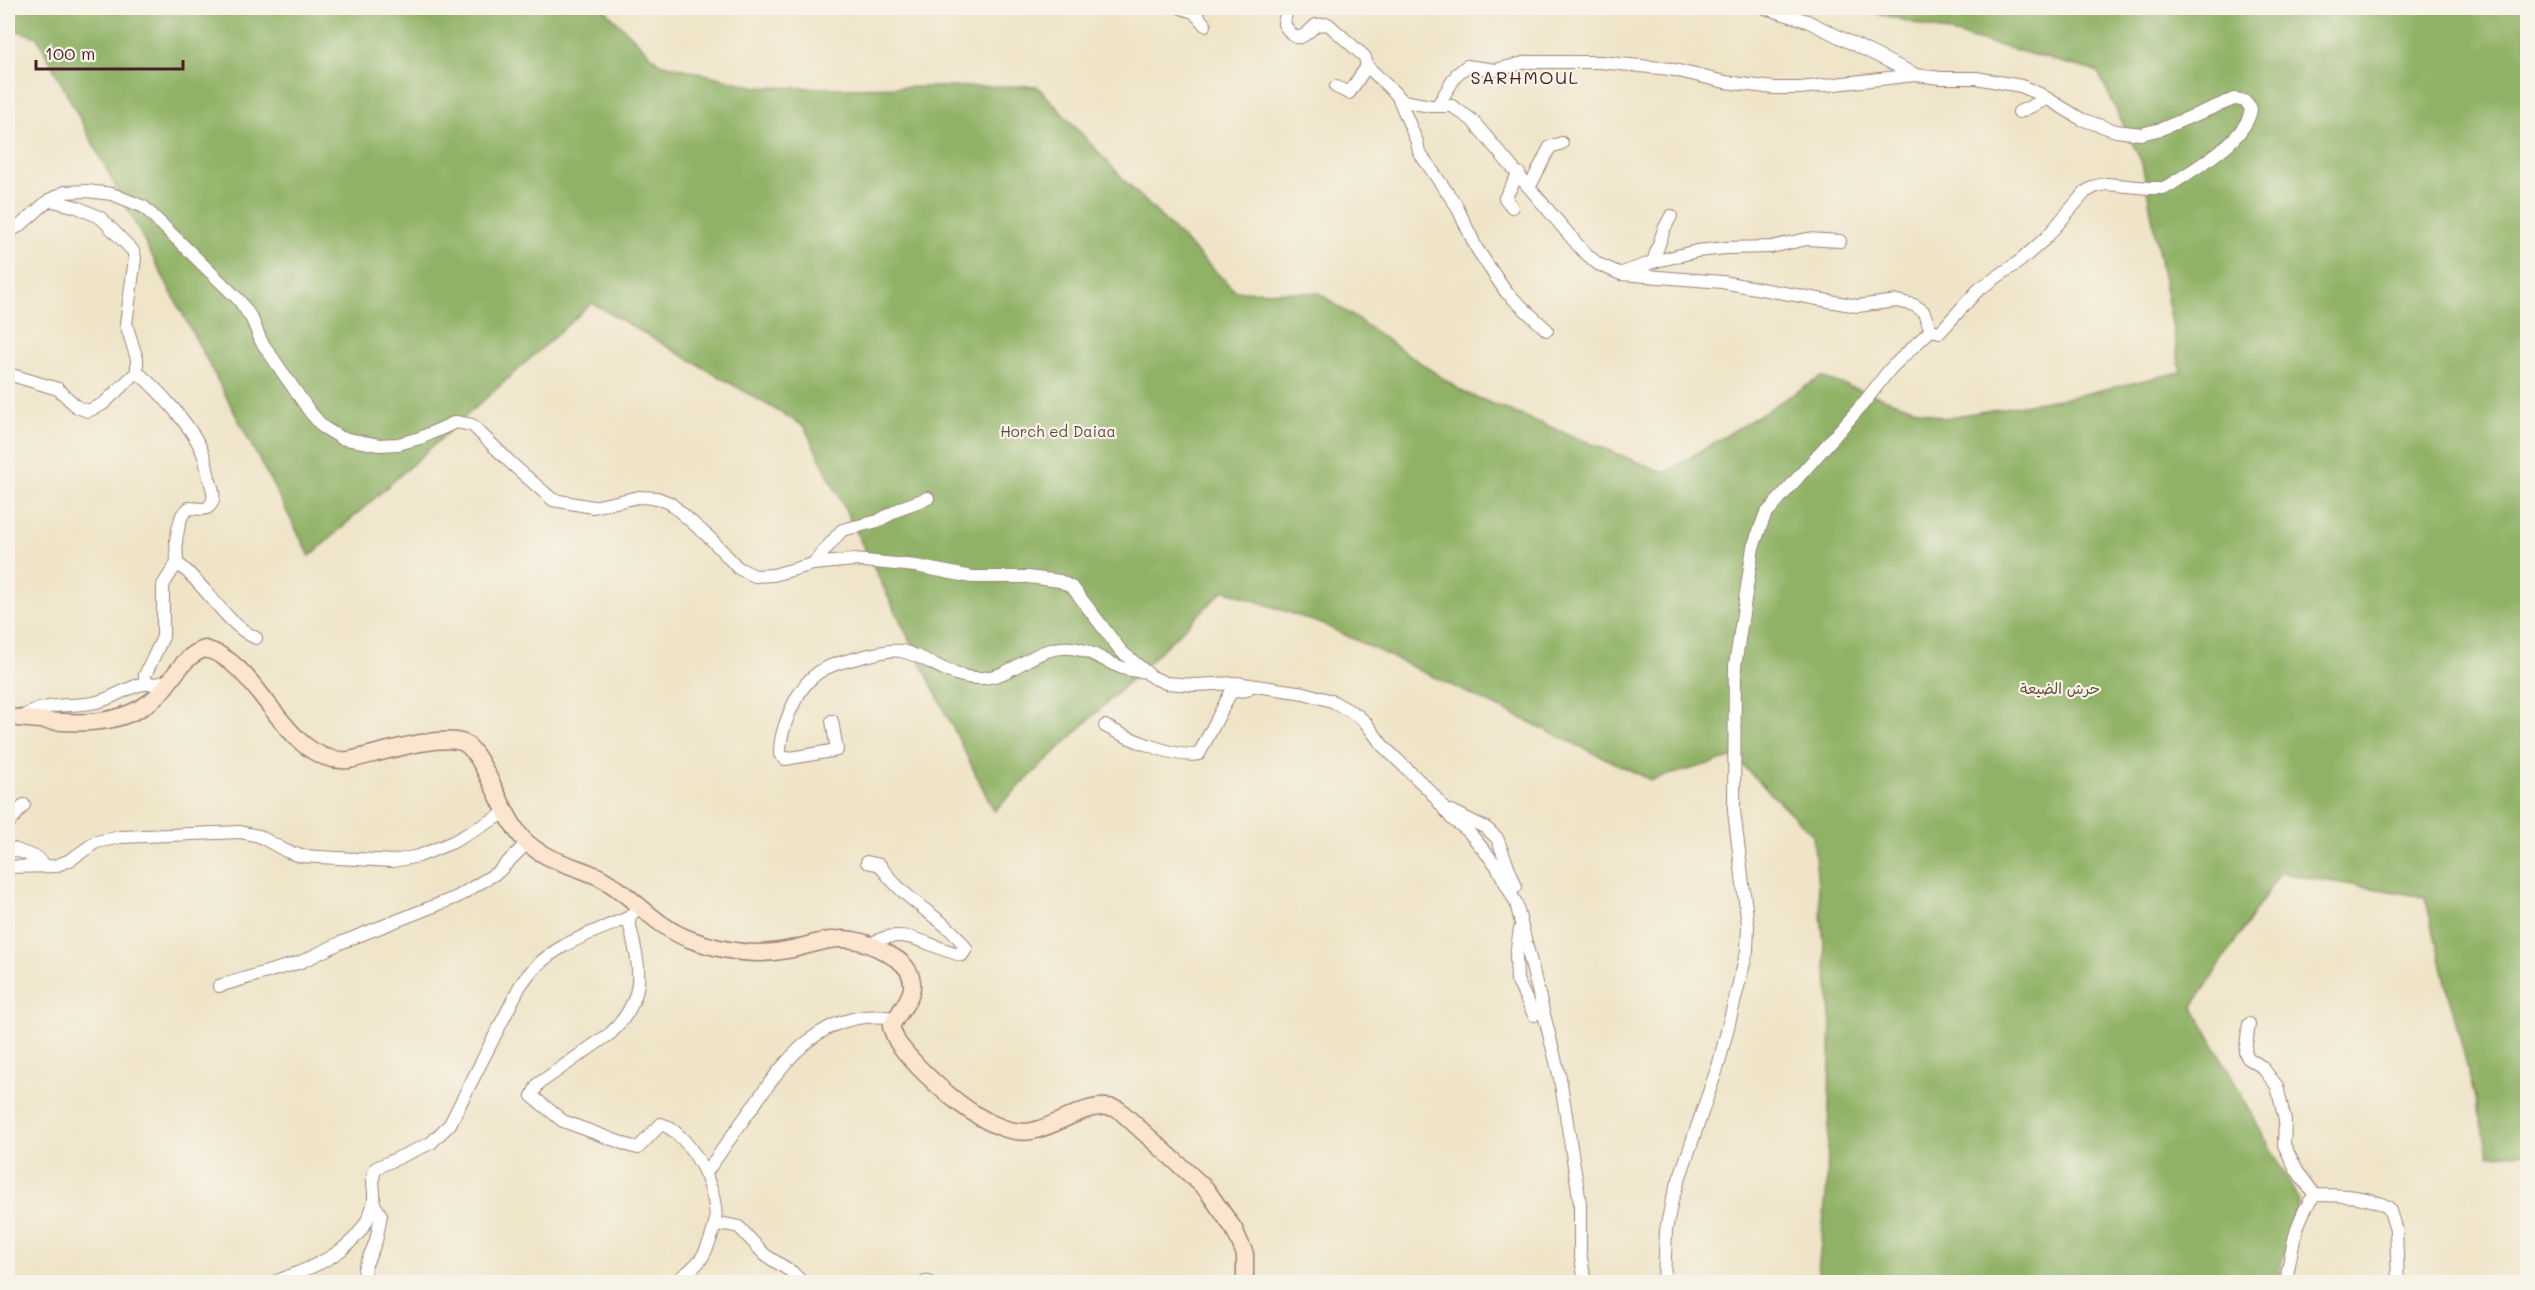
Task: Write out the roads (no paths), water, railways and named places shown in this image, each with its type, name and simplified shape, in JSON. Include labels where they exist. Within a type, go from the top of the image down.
[{"type":"street","points":[[1181,8],[1197,10],[1205,25]]},
{"type":"street","points":[[1287,8],[1284,24],[1293,35],[1306,37],[1316,26],[1328,24],[1365,57],[1367,66],[1398,97],[1412,103],[1452,106],[1472,120],[1582,249],[1598,264],[1621,274],[1722,282],[1857,306],[1897,301],[1914,305],[1923,311],[1931,330]]},
{"type":"street","points":[[1766,8],[1807,21],[1916,75]]},
{"type":"street","points":[[1438,105],[1457,74],[1467,66],[1496,70],[1508,65],[1550,61],[1628,64],[1698,74],[1732,84],[1774,88],[1800,88],[1916,75],[1976,78],[2021,86],[2081,119],[2128,133],[2141,134],[2161,129],[2234,99],[2248,103],[2251,109],[2246,121],[2229,144],[2172,184],[2163,188],[2149,189],[2106,184],[2085,192],[2046,238],[2020,261],[1978,290],[1940,332],[1931,330]]},
{"type":"street","points":[[1336,87],[1349,93],[1367,66]]},
{"type":"street","points":[[1398,97],[1419,152],[1456,205],[1486,263],[1506,292],[1547,330]]},
{"type":"street","points":[[2019,112],[2047,99]]},
{"type":"street","points":[[1530,186],[1550,147],[1562,142]]},
{"type":"street","points":[[1512,207],[1505,198],[1519,173]]},
{"type":"street","points":[[8,233],[49,200],[65,192],[87,191],[111,194],[144,207],[240,300],[252,319],[261,341],[283,370],[298,396],[323,427],[341,438],[380,445],[398,444],[420,438],[456,422],[464,422],[479,429],[513,465],[553,500],[593,507],[627,498],[657,498],[670,503],[684,514],[738,568],[746,573],[763,577],[813,564],[854,560],[880,561],[972,577],[1028,577],[1060,581],[1074,588],[1105,634],[1120,651],[1144,671],[1166,683],[1250,685],[1317,695],[1332,700],[1366,723],[1383,746],[1431,792],[1452,819],[1468,831],[1496,865],[1516,903]]},
{"type":"street","points":[[8,375],[58,389],[77,407],[88,411],[103,404],[137,372],[137,359],[126,324],[135,258],[133,251],[101,218],[77,207],[49,200]]},
{"type":"street","points":[[1653,262],[1671,216]]},
{"type":"street","points":[[1621,274],[1653,262],[1697,252],[1726,248],[1771,247],[1807,239],[1840,242]]},
{"type":"street","points":[[1664,1282],[1666,1230],[1672,1200],[1719,1063],[1747,951],[1748,925],[1734,811],[1733,748],[1736,653],[1756,535],[1765,515],[1862,405],[1890,369],[1931,330]]},
{"type":"street","points":[[137,372],[150,383],[195,438],[207,464],[214,497],[205,509],[189,508],[182,515],[176,540],[177,563],[163,585],[162,637],[145,675],[145,684]]},
{"type":"street","points":[[813,564],[842,530],[878,521],[903,507],[928,498]]},
{"type":"street","points":[[177,563],[192,573],[239,627],[256,638]]},
{"type":"street","points":[[832,721],[837,750],[794,759],[785,759],[780,754],[780,743],[787,718],[813,676],[833,665],[881,652],[890,650],[905,652],[956,676],[966,678],[994,676],[1013,669],[1034,655],[1053,648],[1079,649],[1133,672],[1144,671]]},
{"type":"street","points":[[14,717],[73,723],[114,719],[155,697],[199,651],[205,649],[219,654],[242,673],[306,745],[331,760],[349,760],[443,739],[464,744],[477,756],[505,813],[527,843],[551,859],[601,878],[633,913],[682,936],[741,952],[777,951],[832,938],[855,940],[871,945],[901,962],[912,978],[911,991],[891,1027],[899,1046],[953,1098],[978,1116],[996,1126],[1012,1131],[1031,1131],[1064,1121],[1093,1107],[1118,1109],[1206,1189],[1234,1229],[1245,1254],[1245,1282]]},
{"type":"street","points":[[14,717],[38,708],[99,701],[145,684],[154,686],[175,675]]},
{"type":"street","points":[[1105,726],[1132,740],[1154,745],[1163,750],[1199,754],[1231,692],[1247,690],[1250,685]]},
{"type":"street","points":[[8,824],[24,805]]},
{"type":"street","points":[[1443,807],[1486,828],[1497,838],[1515,885],[1516,903],[1560,1078],[1580,1203],[1580,1252],[1585,1282]]},
{"type":"street","points":[[8,867],[45,867],[65,862],[101,840],[240,832],[260,836],[286,851],[301,856],[401,860],[419,856],[453,842],[505,813]]},
{"type":"street","points":[[219,986],[301,962],[340,943],[457,897],[498,872],[527,843]]},
{"type":"street","points":[[8,847],[38,858],[45,867]]},
{"type":"street","points":[[867,862],[880,865],[888,877],[943,923],[966,949],[962,955],[951,953],[938,945],[909,936],[879,940],[871,945]]},
{"type":"street","points":[[633,913],[639,982],[634,1003],[621,1023],[611,1033],[538,1084],[532,1096],[563,1120],[638,1148],[661,1124],[669,1127],[684,1140],[706,1173],[711,1187],[715,1227],[704,1256],[675,1282]]},
{"type":"street","points":[[274,1282],[324,1262],[341,1251],[360,1230],[374,1204],[373,1173],[376,1168],[431,1143],[450,1124],[520,986],[533,969],[553,952],[576,939],[633,913]]},
{"type":"street","points":[[1521,922],[1516,955],[1517,980],[1534,1015]]},
{"type":"street","points":[[706,1173],[773,1077],[803,1045],[827,1028],[842,1022],[869,1016],[895,1018]]},
{"type":"street","points":[[2249,1024],[2245,1052],[2248,1058],[2262,1067],[2277,1086],[2285,1121],[2284,1145],[2296,1171],[2315,1195],[2362,1198],[2382,1203],[2390,1208],[2396,1230],[2398,1282]]},
{"type":"street","points":[[2286,1282],[2302,1215],[2315,1195]]},
{"type":"street","points":[[367,1282],[364,1269],[376,1241],[381,1215],[374,1204]]},
{"type":"street","points":[[715,1227],[725,1224],[739,1227],[765,1255],[792,1272],[802,1282]]},
{"type":"street","points":[[8,1278],[9,1282]]},
{"type":"district","name":"SARHMOUL","points":[[1525,78]]},
{"type":"park label","name":"Horch ed Daiaa","points":[[1058,432]]},
{"type":"park label","name":"حرش الضيعة","points":[[2060,689]]}]
